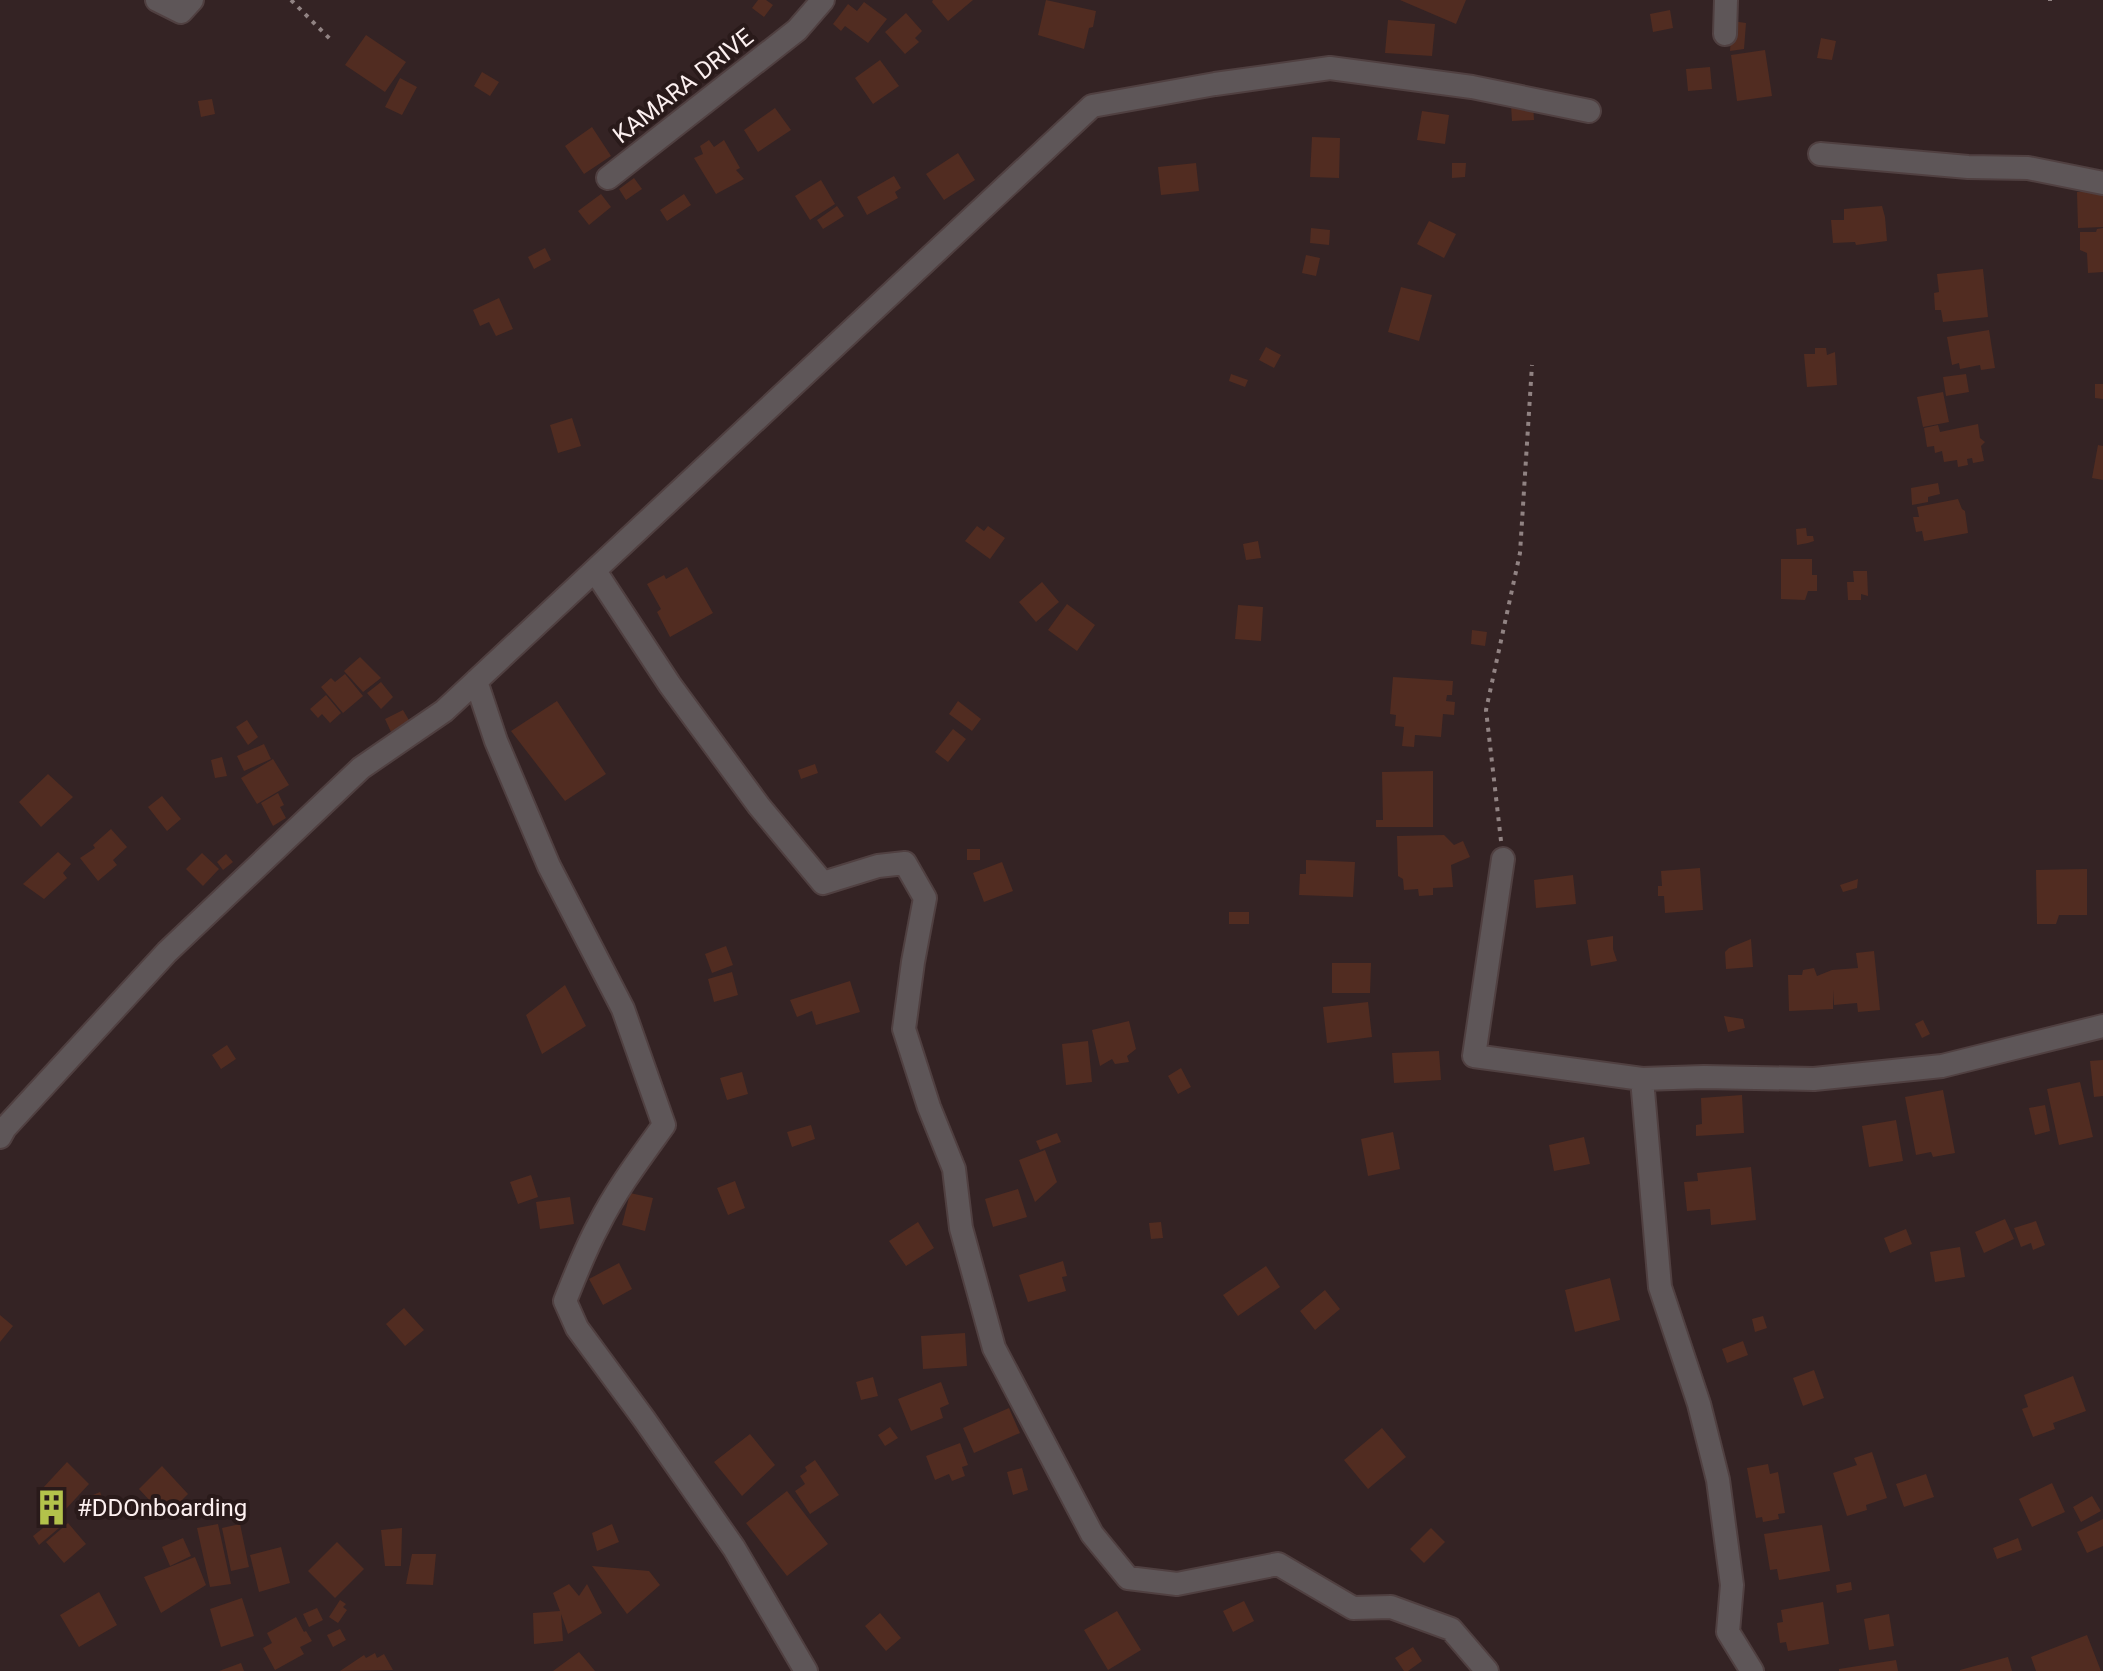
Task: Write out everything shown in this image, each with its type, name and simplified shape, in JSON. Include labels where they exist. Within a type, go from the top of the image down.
[{"type":"street","points":[[157,0],[181,12],[192,0]]},
{"type":"street","name":"KAMARA DRIVE","points":[[608,178],[797,30],[823,0]]},
{"type":"street","points":[[1725,34],[1726,0]]},
{"type":"street","points":[[0,1137],[179,941],[361,768],[444,711],[1092,106],[1330,68],[1472,87],[1589,111]]},
{"type":"street","points":[[1820,154],[1968,167],[2028,168],[2103,183]]},
{"type":"street","points":[[595,571],[670,685],[759,806],[823,883],[878,866],[905,863],[925,898],[904,1029],[929,1107],[954,1169],[961,1228],[994,1348],[1092,1534],[1128,1578],[1177,1584],[1278,1564],[1353,1608],[1391,1607],[1451,1629],[1487,1671]]},
{"type":"street","points":[[476,681],[496,741],[549,866],[623,1009],[664,1125],[599,1222],[565,1301],[577,1328],[734,1548],[806,1671]]},
{"type":"street","points":[[1503,859],[1474,1056],[1642,1079],[1814,1079],[1942,1066],[2103,1026]]},
{"type":"street","points":[[1642,1079],[1660,1287],[1699,1404],[1718,1480],[1732,1585],[1728,1632],[1752,1671]]},
{"type":"path","points":[[291,0],[333,42]]},
{"type":"path","points":[[1503,859],[1486,710],[1520,553],[1532,365]]},
{"type":"building","points":[[758,0],[766,0],[773,5],[764,17],[752,8]]},
{"type":"building","points":[[933,0],[973,0],[948,21]]},
{"type":"building","points":[[1046,0],[1096,11],[1084,49],[1038,35]]},
{"type":"building","points":[[1400,0],[1466,0],[1456,24]]},
{"type":"building","points":[[864,2],[887,19],[868,43],[845,26],[841,31],[833,24],[848,4],[857,11]]},
{"type":"building","points":[[1670,10],[1673,28],[1653,32],[1650,14]]},
{"type":"building","points":[[906,13],[922,31],[915,38],[919,42],[905,54],[885,32]]},
{"type":"building","points":[[1388,20],[1435,24],[1432,56],[1385,53]]},
{"type":"building","points":[[1732,21],[1746,23],[1744,49],[1730,51]]},
{"type":"building","points":[[366,35],[406,62],[385,92],[345,65]]},
{"type":"building","points":[[1821,38],[1836,41],[1832,60],[1817,58]]},
{"type":"building","points":[[1765,50],[1772,96],[1737,101],[1731,55]]},
{"type":"building","points":[[880,60],[899,86],[873,104],[855,78]]},
{"type":"building","points":[[1710,67],[1712,89],[1688,91],[1686,69]]},
{"type":"building","points":[[482,72],[499,82],[490,96],[474,86]]},
{"type":"building","points":[[400,78],[417,87],[402,115],[385,107]]},
{"type":"building","points":[[212,99],[215,114],[201,117],[198,101]]},
{"type":"building","points":[[1533,104],[1534,120],[1512,121],[1511,105]]},
{"type":"building","points":[[775,108],[791,130],[758,152],[744,130]]},
{"type":"building","points":[[1422,111],[1449,115],[1445,144],[1417,140]]},
{"type":"building","points":[[592,127],[611,156],[584,174],[565,146]]},
{"type":"building","points":[[1312,137],[1340,138],[1339,178],[1310,177]]},
{"type":"building","points":[[709,140],[714,147],[724,140],[740,168],[736,170],[744,179],[716,194],[694,158],[703,154],[700,146]]},
{"type":"building","points":[[958,153],[975,180],[944,200],[926,174]]},
{"type":"building","points":[[1196,163],[1199,191],[1161,195],[1158,167]]},
{"type":"building","points":[[1452,163],[1466,163],[1465,177],[1452,178]]},
{"type":"building","points":[[894,176],[901,188],[895,192],[898,198],[867,215],[857,197]]},
{"type":"building","points":[[634,178],[642,189],[626,200],[619,189]]},
{"type":"building","points":[[821,180],[835,204],[810,220],[795,196]]},
{"type":"building","points":[[2103,191],[2103,227],[2078,228],[2077,192]]},
{"type":"building","points":[[601,194],[611,207],[589,225],[578,211]]},
{"type":"building","points":[[684,194],[691,205],[667,221],[660,210]]},
{"type":"building","points":[[837,206],[844,216],[823,229],[817,220]]},
{"type":"building","points":[[1882,206],[1887,241],[1856,245],[1855,242],[1833,243],[1831,220],[1844,220],[1844,209]]},
{"type":"building","points":[[1429,221],[1456,234],[1444,258],[1417,244]]},
{"type":"building","points":[[1311,228],[1330,230],[1329,245],[1310,243]]},
{"type":"building","points":[[2103,228],[2103,272],[2088,273],[2087,253],[2080,250],[2080,232],[2096,232]]},
{"type":"building","points":[[545,248],[551,260],[534,269],[528,257]]},
{"type":"building","points":[[1306,255],[1320,258],[1316,276],[1302,273]]},
{"type":"building","points":[[1983,269],[1988,317],[1943,322],[1941,310],[1935,310],[1934,293],[1939,292],[1937,274]]},
{"type":"building","points":[[1401,287],[1432,295],[1419,341],[1388,332]]},
{"type":"building","points":[[499,298],[513,329],[496,336],[489,322],[480,326],[473,310]]},
{"type":"building","points":[[1989,330],[1995,368],[1981,370],[1980,365],[1960,369],[1959,363],[1952,365],[1947,337]]},
{"type":"building","points":[[1266,347],[1281,355],[1274,368],[1259,360]]},
{"type":"building","points":[[1815,348],[1826,348],[1827,355],[1835,352],[1837,385],[1807,387],[1804,354],[1815,354]]},
{"type":"building","points":[[1231,374],[1248,380],[1245,387],[1229,381]]},
{"type":"building","points":[[1966,374],[1969,392],[1946,396],[1943,377]]},
{"type":"building","points":[[2095,384],[2103,384],[2103,399],[2095,398]]},
{"type":"building","points":[[1943,392],[1949,422],[1923,427],[1917,397]]},
{"type":"building","points":[[572,418],[581,446],[558,453],[550,425]]},
{"type":"building","points":[[1978,424],[1980,438],[1985,442],[1981,446],[1984,461],[1973,463],[1972,458],[1967,459],[1968,465],[1958,467],[1957,460],[1944,462],[1942,451],[1935,453],[1934,446],[1927,447],[1924,428],[1938,425],[1940,432]]},
{"type":"building","points":[[2098,445],[2103,446],[2103,480],[2092,478]]},
{"type":"building","points":[[1938,483],[1940,494],[1928,497],[1928,502],[1912,505],[1911,488]]},
{"type":"building","points":[[1958,499],[1965,511],[1968,533],[1924,541],[1922,531],[1916,532],[1913,517],[1919,517],[1917,507]]},
{"type":"building","points":[[977,526],[984,531],[988,526],[1005,538],[990,559],[965,541]]},
{"type":"building","points":[[1806,528],[1807,536],[1813,536],[1814,541],[1797,545],[1796,529]]},
{"type":"building","points":[[1258,541],[1261,558],[1246,560],[1243,544]]},
{"type":"building","points":[[1781,559],[1812,559],[1812,575],[1817,575],[1817,591],[1808,591],[1805,600],[1781,599]]},
{"type":"building","points":[[687,567],[713,613],[670,637],[657,612],[661,609],[647,584],[664,575],[666,579]]},
{"type":"building","points":[[1853,571],[1867,571],[1868,596],[1861,594],[1861,600],[1848,600],[1847,582],[1854,582]]},
{"type":"building","points":[[1042,582],[1059,602],[1036,622],[1019,602]]},
{"type":"building","points":[[1067,604],[1095,625],[1077,651],[1048,630]]},
{"type":"building","points":[[1238,605],[1263,607],[1261,641],[1235,639]]},
{"type":"building","points":[[1472,630],[1487,632],[1485,646],[1471,644]]},
{"type":"building","points":[[360,657],[381,678],[363,692],[344,671]]},
{"type":"building","points":[[345,674],[363,696],[343,713],[321,687],[331,678],[335,682]]},
{"type":"building","points":[[1393,677],[1453,681],[1452,695],[1447,695],[1446,701],[1455,702],[1454,715],[1443,714],[1441,737],[1415,735],[1414,747],[1402,746],[1404,727],[1395,726],[1396,715],[1390,714]]},
{"type":"building","points":[[381,682],[393,697],[381,709],[367,693]]},
{"type":"building","points":[[326,695],[341,713],[330,723],[322,714],[318,718],[310,709]]},
{"type":"building","points":[[557,701],[606,774],[565,801],[511,731]]},
{"type":"building","points":[[958,701],[981,719],[972,731],[949,714]]},
{"type":"building","points":[[403,710],[410,722],[391,732],[385,719]]},
{"type":"building","points":[[247,720],[258,737],[248,745],[236,727]]},
{"type":"building","points":[[953,729],[966,739],[948,762],[935,752]]},
{"type":"building","points":[[264,744],[271,759],[244,771],[237,756]]},
{"type":"building","points":[[222,757],[227,776],[215,778],[211,760]]},
{"type":"building","points":[[273,759],[289,785],[257,804],[241,778]]},
{"type":"building","points":[[815,764],[818,773],[801,779],[798,770]]},
{"type":"building","points":[[1433,771],[1433,827],[1376,827],[1376,820],[1383,820],[1382,772]]},
{"type":"building","points":[[48,774],[73,797],[41,827],[19,802]]},
{"type":"building","points":[[278,793],[286,818],[273,826],[261,803]]},
{"type":"building","points":[[162,796],[181,819],[167,831],[148,807]]},
{"type":"building","points":[[111,829],[127,847],[113,860],[117,865],[98,881],[80,858],[95,848],[93,845]]},
{"type":"building","points":[[1444,835],[1454,845],[1463,841],[1470,857],[1451,865],[1453,887],[1433,888],[1433,895],[1419,896],[1418,889],[1404,890],[1403,879],[1398,876],[1397,836]]},
{"type":"building","points":[[967,849],[980,849],[980,860],[967,860]]},
{"type":"building","points":[[58,852],[71,864],[63,873],[67,878],[44,899],[23,884]]},
{"type":"building","points":[[202,853],[219,869],[203,886],[186,869]]},
{"type":"building","points":[[226,854],[233,862],[223,870],[217,862]]},
{"type":"building","points":[[1306,860],[1355,862],[1353,897],[1299,895],[1300,874],[1306,874]]},
{"type":"building","points":[[1002,862],[1013,891],[984,902],[973,873]]},
{"type":"building","points":[[1700,868],[1703,910],[1665,913],[1664,896],[1658,896],[1658,886],[1662,886],[1661,871]]},
{"type":"building","points":[[2087,869],[2087,915],[2059,915],[2056,924],[2037,924],[2036,870]]},
{"type":"building","points":[[1573,875],[1576,904],[1536,908],[1534,880]]},
{"type":"building","points":[[1858,879],[1857,888],[1843,892],[1840,885]]},
{"type":"building","points":[[1229,912],[1249,912],[1249,924],[1229,924]]},
{"type":"building","points":[[1613,936],[1617,961],[1591,966],[1587,940]]},
{"type":"building","points":[[1751,939],[1753,967],[1726,969],[1725,952]]},
{"type":"building","points":[[726,946],[733,965],[712,973],[705,954]]},
{"type":"building","points":[[1874,951],[1880,1010],[1858,1012],[1857,1003],[1834,1005],[1833,990],[1833,1009],[1789,1011],[1788,975],[1802,975],[1803,970],[1814,968],[1817,976],[1832,970],[1858,968],[1856,953]]},
{"type":"building","points":[[1332,963],[1371,963],[1370,993],[1332,993]]},
{"type":"building","points":[[732,972],[738,995],[714,1002],[708,979]]},
{"type":"building","points":[[850,981],[860,1012],[816,1025],[812,1011],[797,1017],[790,1000]]},
{"type":"building","points":[[565,985],[586,1026],[542,1054],[526,1015]]},
{"type":"building","points":[[1368,1002],[1372,1037],[1327,1043],[1323,1007]]},
{"type":"building","points":[[1724,1016],[1743,1019],[1745,1028],[1728,1032]]},
{"type":"building","points":[[1923,1020],[1930,1034],[1922,1038],[1915,1024]]},
{"type":"building","points":[[1129,1021],[1136,1049],[1127,1056],[1129,1062],[1115,1064],[1112,1059],[1100,1066],[1092,1030]]},
{"type":"building","points":[[1088,1041],[1092,1082],[1066,1085],[1062,1044]]},
{"type":"building","points":[[227,1045],[236,1059],[221,1069],[212,1055]]},
{"type":"building","points":[[1439,1051],[1441,1080],[1394,1083],[1392,1053]]},
{"type":"building","points":[[2103,1060],[2103,1096],[2094,1097],[2090,1061]]},
{"type":"building","points":[[1181,1068],[1191,1087],[1178,1094],[1168,1076]]},
{"type":"building","points":[[742,1072],[748,1094],[727,1100],[720,1078]]},
{"type":"building","points":[[2080,1082],[2093,1137],[2059,1145],[2047,1089]]},
{"type":"building","points":[[1943,1090],[1955,1153],[1933,1157],[1931,1152],[1916,1155],[1905,1097]]},
{"type":"building","points":[[1742,1095],[1744,1133],[1696,1136],[1696,1125],[1702,1124],[1701,1098]]},
{"type":"building","points":[[2045,1105],[2050,1131],[2035,1135],[2029,1108]]},
{"type":"building","points":[[1896,1120],[1903,1161],[1869,1167],[1862,1126]]},
{"type":"building","points":[[811,1125],[815,1139],[792,1147],[787,1132]]},
{"type":"building","points":[[1393,1132],[1400,1169],[1368,1176],[1361,1139]]},
{"type":"building","points":[[1057,1133],[1061,1142],[1040,1150],[1036,1141]]},
{"type":"building","points":[[1584,1137],[1590,1164],[1554,1171],[1549,1145]]},
{"type":"building","points":[[1045,1150],[1057,1182],[1035,1202],[1019,1160]]},
{"type":"building","points":[[1751,1167],[1756,1220],[1711,1225],[1710,1209],[1687,1211],[1684,1182],[1698,1181],[1697,1173]]},
{"type":"building","points":[[531,1175],[538,1197],[518,1204],[510,1182]]},
{"type":"building","points":[[735,1181],[745,1208],[728,1215],[717,1188]]},
{"type":"building","points":[[1018,1189],[1027,1217],[993,1227],[985,1199]]},
{"type":"building","points":[[630,1193],[653,1198],[645,1231],[622,1225]]},
{"type":"building","points":[[570,1197],[574,1224],[540,1229],[536,1202]]},
{"type":"building","points":[[2005,1219],[2014,1239],[1984,1253],[1975,1232]]},
{"type":"building","points":[[2036,1221],[2045,1245],[2033,1250],[2031,1243],[2021,1247],[2014,1228]]},
{"type":"building","points":[[918,1222],[934,1248],[906,1266],[889,1241]]},
{"type":"building","points":[[1161,1222],[1163,1238],[1151,1239],[1149,1223]]},
{"type":"building","points":[[1906,1229],[1912,1244],[1890,1253],[1884,1238]]},
{"type":"building","points":[[1960,1247],[1965,1277],[1935,1282],[1930,1252]]},
{"type":"building","points":[[1063,1261],[1067,1276],[1062,1277],[1066,1291],[1028,1302],[1019,1275]]},
{"type":"building","points":[[619,1263],[632,1289],[603,1305],[589,1279]]},
{"type":"building","points":[[1266,1266],[1280,1287],[1238,1316],[1223,1295]]},
{"type":"building","points":[[1610,1278],[1620,1320],[1575,1332],[1565,1290]]},
{"type":"building","points":[[1325,1290],[1340,1309],[1315,1330],[1300,1311]]},
{"type":"building","points":[[404,1308],[424,1330],[405,1346],[386,1324]]},
{"type":"building","points":[[0,1315],[13,1326],[0,1342]]},
{"type":"building","points":[[1763,1316],[1767,1328],[1755,1332],[1752,1319]]},
{"type":"building","points":[[965,1333],[967,1366],[923,1369],[921,1336]]},
{"type":"building","points":[[1743,1341],[1748,1355],[1727,1363],[1722,1349]]},
{"type":"building","points":[[1814,1370],[1824,1398],[1803,1406],[1793,1378]]},
{"type":"building","points":[[2073,1376],[2086,1411],[2053,1423],[2055,1429],[2033,1437],[2022,1409],[2028,1407],[2024,1395]]},
{"type":"building","points":[[873,1377],[878,1396],[861,1400],[856,1382]]},
{"type":"building","points":[[941,1382],[949,1404],[940,1408],[943,1418],[911,1431],[898,1399]]},
{"type":"building","points":[[1009,1408],[1020,1433],[974,1453],[963,1428]]},
{"type":"building","points":[[890,1427],[898,1438],[885,1446],[878,1435]]},
{"type":"building","points":[[1382,1428],[1406,1457],[1368,1489],[1344,1460]]},
{"type":"building","points":[[750,1434],[775,1465],[742,1496],[714,1462]]},
{"type":"building","points":[[960,1443],[968,1465],[962,1467],[965,1476],[952,1481],[949,1474],[935,1480],[926,1456]]},
{"type":"building","points":[[1872,1452],[1887,1498],[1866,1505],[1867,1510],[1847,1516],[1833,1473],[1857,1465],[1854,1458]]},
{"type":"building","points":[[815,1460],[839,1495],[810,1514],[795,1491],[805,1484],[800,1476],[807,1471],[805,1467]]},
{"type":"building","points":[[67,1462],[89,1484],[65,1510],[50,1517],[38,1506],[49,1496],[42,1489]]},
{"type":"building","points":[[1768,1464],[1770,1474],[1778,1472],[1785,1513],[1778,1514],[1779,1519],[1763,1522],[1762,1517],[1756,1518],[1747,1468]]},
{"type":"building","points":[[162,1466],[188,1494],[165,1517],[139,1489]]},
{"type":"building","points":[[1022,1468],[1028,1490],[1013,1495],[1007,1472]]},
{"type":"building","points":[[1926,1474],[1934,1497],[1904,1507],[1896,1484]]},
{"type":"building","points":[[2052,1483],[2065,1512],[2032,1527],[2019,1499]]},
{"type":"building","points":[[787,1491],[828,1544],[787,1576],[746,1523]]},
{"type":"building","points":[[100,1492],[108,1511],[87,1520],[79,1501]]},
{"type":"building","points":[[2092,1496],[2101,1511],[2081,1522],[2073,1507]]},
{"type":"building","points":[[2103,1519],[2103,1546],[2087,1553],[2077,1532]]},
{"type":"building","points":[[53,1520],[59,1528],[39,1545],[33,1536]]},
{"type":"building","points":[[68,1523],[86,1544],[64,1563],[46,1542]]},
{"type":"building","points":[[218,1524],[231,1584],[210,1587],[197,1528]]},
{"type":"building","points":[[240,1524],[249,1567],[231,1571],[222,1528]]},
{"type":"building","points":[[612,1524],[619,1542],[597,1551],[592,1533]]},
{"type":"building","points":[[1822,1525],[1830,1571],[1779,1580],[1777,1569],[1770,1570],[1764,1534]]},
{"type":"building","points":[[402,1528],[401,1566],[385,1566],[381,1530]]},
{"type":"building","points":[[1431,1528],[1445,1542],[1424,1563],[1410,1549]]},
{"type":"building","points":[[183,1538],[191,1556],[170,1566],[162,1547]]},
{"type":"building","points":[[2018,1538],[2022,1550],[1997,1559],[1993,1548]]},
{"type":"building","points":[[337,1542],[364,1569],[335,1598],[308,1571]]},
{"type":"building","points":[[281,1547],[290,1583],[259,1592],[250,1555]]},
{"type":"building","points":[[412,1554],[436,1554],[433,1585],[406,1584]]},
{"type":"building","points":[[195,1557],[206,1585],[161,1613],[144,1577]]},
{"type":"building","points":[[592,1566],[649,1571],[660,1585],[627,1614]]},
{"type":"building","points":[[1851,1582],[1852,1590],[1837,1593],[1836,1585]]},
{"type":"building","points":[[569,1584],[579,1596],[587,1584],[602,1613],[568,1634],[561,1614],[563,1641],[534,1644],[533,1613],[560,1611],[553,1593]]},
{"type":"building","points":[[99,1592],[117,1625],[79,1647],[60,1615]]},
{"type":"building","points":[[242,1598],[254,1636],[221,1647],[210,1609]]},
{"type":"building","points":[[340,1600],[346,1604],[343,1607],[347,1610],[338,1623],[329,1617]]},
{"type":"building","points":[[1244,1601],[1254,1621],[1233,1632],[1223,1611]]},
{"type":"building","points":[[1823,1602],[1829,1644],[1788,1651],[1786,1642],[1780,1643],[1777,1623],[1783,1622],[1781,1610]]},
{"type":"building","points":[[317,1608],[323,1620],[309,1627],[303,1614]]},
{"type":"building","points":[[1117,1611],[1141,1650],[1108,1670],[1084,1630]]},
{"type":"building","points":[[880,1613],[901,1638],[886,1651],[865,1626]]},
{"type":"building","points":[[1889,1614],[1894,1646],[1869,1650],[1864,1619]]},
{"type":"building","points":[[296,1617],[312,1641],[300,1647],[304,1654],[275,1670],[263,1648],[272,1643],[267,1633]]},
{"type":"building","points":[[340,1629],[346,1640],[333,1647],[327,1635]]},
{"type":"building","points":[[2087,1635],[2101,1671],[2036,1671],[2031,1657]]},
{"type":"building","points":[[1413,1647],[1422,1661],[1404,1671],[1395,1658]]},
{"type":"building","points":[[579,1652],[595,1671],[553,1671]]},
{"type":"building","points":[[375,1653],[377,1658],[384,1654],[393,1670],[340,1671],[364,1655],[366,1658]]},
{"type":"building","points":[[2008,1657],[2012,1671],[1960,1671],[1960,1670]]},
{"type":"building","points":[[1896,1660],[1898,1671],[1839,1671],[1839,1669]]},
{"type":"building","points":[[241,1663],[244,1671],[219,1671]]},
{"type":"place","name":"#DDOnboarding","points":[[51,1508]]}]
